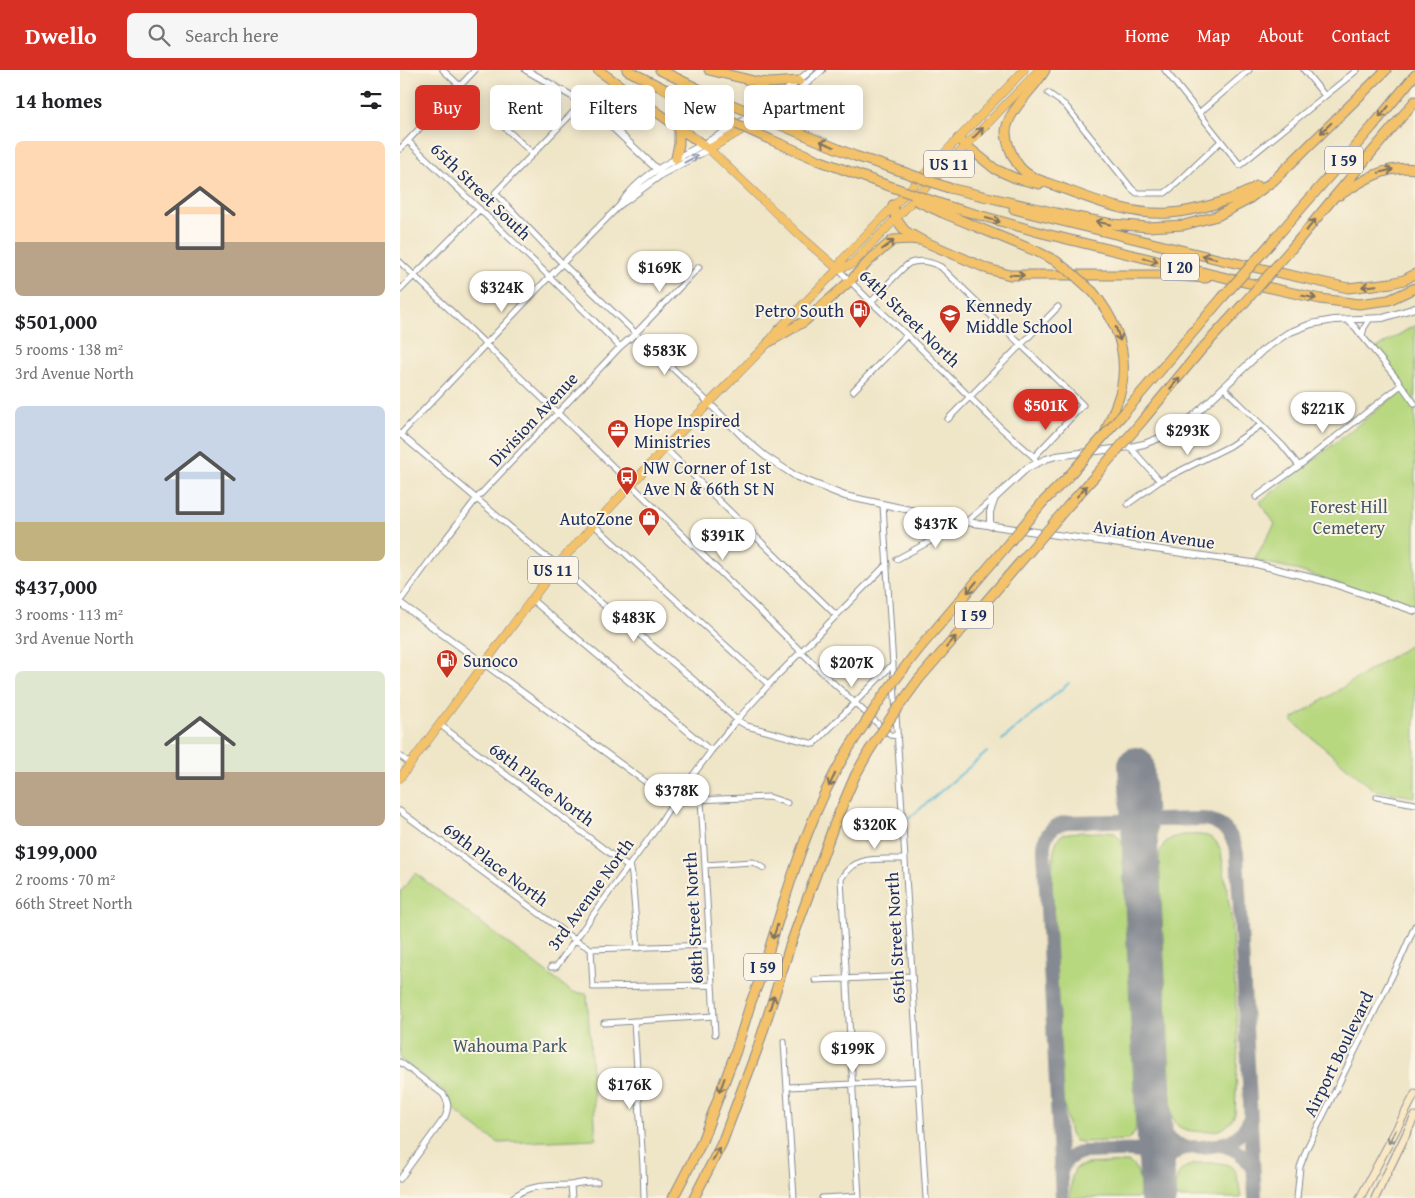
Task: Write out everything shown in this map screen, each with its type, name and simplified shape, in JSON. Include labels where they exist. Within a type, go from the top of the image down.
[{"type":"highway","points":[[598,70],[665,118]]},
{"type":"highway","points":[[627,70],[769,139],[945,210],[1038,252],[1056,261],[1073,274],[1093,292],[1112,318],[1122,349],[1122,383],[1103,438]]},
{"type":"highway","points":[[660,70],[723,101],[855,156],[949,188],[1112,224],[1148,227],[1184,225],[1217,216],[1246,201],[1273,181],[1386,70]]},
{"type":"highway","points":[[709,70],[758,82],[799,81]]},
{"type":"highway","points":[[1045,70],[1009,119],[1006,132],[1010,149],[1019,166],[1032,177],[1095,201],[1138,211],[1170,213],[1209,206],[1250,191],[1290,164]]},
{"type":"highway","name":"I 59","points":[[672,1198],[701,1144],[736,1052],[809,829],[842,757],[883,696],[918,650],[1043,502],[1103,438],[1415,75]]},
{"type":"highway","name":"I 59","points":[[694,1198],[722,1143],[757,1050],[790,946],[834,825],[855,776],[892,716],[919,679],[1292,248],[1415,101]]},
{"type":"highway","points":[[676,158],[679,130]]},
{"type":"highway","points":[[682,130],[706,147]]},
{"type":"highway","points":[[958,139],[995,170],[1014,178],[1054,185]]},
{"type":"highway","points":[[1330,202],[1362,180],[1377,174],[1389,170],[1415,169]]},
{"type":"highway","points":[[972,194],[1042,217],[1348,288],[1391,283],[1404,280],[1415,274]]},
{"type":"highway","points":[[893,205],[896,219],[906,230],[923,241],[988,269],[1010,275],[1162,275],[1231,279]]},
{"type":"highway","name":"I 20","points":[[945,210],[1320,299],[1359,304],[1389,300],[1415,288]]},
{"type":"highway","points":[[770,342],[805,321],[893,240],[910,239],[923,241]]},
{"type":"main road","name":"US 11","points":[[400,778],[558,564],[666,448],[770,342],[777,331],[838,269],[842,260],[893,205],[1024,70]]},
{"type":"main road","name":"US 11","points":[[838,269],[852,264],[1039,70]]},
{"type":"main road","points":[[706,147],[744,124]]},
{"type":"main road","name":"64th Street North","points":[[706,147],[838,269]]},
{"type":"main road","points":[[1360,1198],[1415,1094]]},
{"type":"main road","points":[[1375,1198],[1415,1116]]},
{"type":"street","points":[[443,70],[459,85]]},
{"type":"street","points":[[461,85],[475,70]]},
{"type":"street","points":[[526,70],[571,95]]},
{"type":"street","points":[[795,85],[811,70]]},
{"type":"street","points":[[805,85],[822,70]]},
{"type":"street","points":[[1165,70],[1240,165],[1357,70]]},
{"type":"street","points":[[1199,113],[1249,70]]},
{"type":"street","points":[[1304,70],[1324,96]]},
{"type":"street","points":[[1048,93],[1065,104],[1137,193],[1165,193],[1221,140]]},
{"type":"street","points":[[571,114],[495,194],[569,271],[758,450],[797,477],[845,496],[884,505]]},
{"type":"street","points":[[400,149],[418,130]]},
{"type":"street","points":[[507,130],[533,154]]},
{"type":"street","points":[[616,130],[662,174]]},
{"type":"street","name":"65th Street South","points":[[408,141],[550,276],[620,347]]},
{"type":"street","points":[[621,204],[628,192],[657,169],[676,158],[706,147]]},
{"type":"street","points":[[706,147],[662,174],[621,204],[400,434],[542,554],[558,564],[594,597],[695,681],[737,720],[747,726],[814,744],[893,664]]},
{"type":"street","points":[[400,290],[480,209]]},
{"type":"street","points":[[871,302],[908,264],[920,261],[931,262],[941,267],[1083,405],[1036,460],[995,498],[966,522],[897,559]]},
{"type":"street","points":[[400,262],[632,485],[854,703],[890,735],[898,736]]},
{"type":"street","name":"Division Avenue","points":[[400,602],[477,498],[620,347],[635,334],[699,267]]},
{"type":"street","name":"64th Street North","points":[[838,269],[1036,460]]},
{"type":"street","points":[[948,419],[1058,307]]},
{"type":"street","points":[[1036,460],[1130,447],[1170,434],[1186,423],[1262,350],[1288,333],[1311,324],[1334,320],[1370,320],[1415,308]]},
{"type":"street","points":[[1347,320],[1355,327],[1415,404]]},
{"type":"street","points":[[1362,336],[1364,328],[1370,320]]},
{"type":"street","points":[[854,390],[906,335]]},
{"type":"street","points":[[1256,497],[1299,466],[1401,385]]},
{"type":"street","points":[[1224,388],[1261,424],[1299,466]]},
{"type":"street","points":[[1128,504],[1160,481],[1230,446],[1261,424]]},
{"type":"street","points":[[1130,447],[1160,481]]},
{"type":"street","points":[[666,448],[836,615]]},
{"type":"street","points":[[990,526],[990,512],[995,498]]},
{"type":"street","name":"Aviation Avenue","points":[[884,505],[990,526],[1252,563],[1328,582],[1415,611]]},
{"type":"street","name":"65th Street North","points":[[884,505],[926,1198]]},
{"type":"street","points":[[594,525],[768,685]]},
{"type":"street","name":"3rd Avenue North","points":[[551,967],[556,967],[711,751],[768,685],[887,564]]},
{"type":"street","points":[[531,599],[711,751]]},
{"type":"street","points":[[400,602],[673,802],[769,798],[787,803]]},
{"type":"street","name":"68th Place North","points":[[439,724],[629,865]]},
{"type":"street","points":[[400,756],[411,764]]},
{"type":"street","points":[[1376,797],[1415,804]]},
{"type":"street","name":"68th Street North","points":[[701,800],[715,1034]]},
{"type":"street","name":"69th Place North","points":[[400,811],[575,940],[591,949]]},
{"type":"street","points":[[822,1198],[859,1197],[842,879],[845,872],[859,861],[905,859]]},
{"type":"street","points":[[705,865],[753,862],[764,868]]},
{"type":"street","points":[[629,865],[632,875],[638,948]]},
{"type":"street","name":"Airport Boulevard","points":[[1297,1198],[1300,1167],[1308,1148],[1415,926]]},
{"type":"street","points":[[710,945],[591,949],[593,987],[712,985]]},
{"type":"street","points":[[815,980],[912,976]]},
{"type":"street","points":[[604,1023],[714,1016]]},
{"type":"street","points":[[634,1021],[644,1166],[644,1198]]},
{"type":"street","points":[[784,1042],[794,1198]]},
{"type":"street","points":[[400,1062],[443,1094],[448,1101],[445,1117],[400,1179]]},
{"type":"street","points":[[788,1087],[918,1081]]},
{"type":"street","points":[[512,1198],[523,1190],[532,1187],[597,1182]]},
{"type":"street","points":[[571,1185],[572,1198]]},
{"type":"green space","name":"Forest Hill Cemetery","points":[[1415,325],[1415,608],[1290,568],[1254,560],[1275,524],[1260,502],[1405,388],[1377,348]]},
{"type":"green space","points":[[1415,642],[1415,797],[1374,790],[1291,720]]},
{"type":"green space","points":[[1115,833],[1122,842],[1136,1128],[1134,1134],[1127,1140],[1081,1142],[1075,1141],[1070,1134],[1062,1095],[1052,881],[1053,862],[1057,841],[1064,834]]},
{"type":"green space","points":[[1184,835],[1207,836],[1215,841],[1221,852],[1231,916],[1238,1043],[1235,1114],[1231,1121],[1222,1129],[1199,1132],[1182,1128],[1177,1125],[1172,1116],[1159,857],[1167,841]]},
{"type":"green space","name":"Wahouma Park","points":[[415,873],[572,992],[587,994],[596,1139],[499,1143],[454,1109],[445,1092],[400,1059],[400,893]]},
{"type":"green space","points":[[1128,1162],[1138,1173],[1140,1198],[1070,1198],[1072,1176],[1076,1168],[1087,1164]]},
{"type":"green space","points":[[1221,1163],[1232,1168],[1238,1178],[1241,1198],[1176,1198],[1176,1184],[1179,1173],[1193,1164]]},
{"type":"waterway","points":[[1002,740],[1069,683]]},
{"type":"waterway","points":[[907,820],[987,752]]},
{"type":"waterway","points":[[851,826],[899,826]]},
{"type":"taxiway","points":[[1062,1198],[1044,851],[1045,840],[1053,828],[1067,822],[1203,819],[1216,822],[1226,830],[1233,840],[1237,853],[1255,1198]]},
{"type":"taxiway","points":[[1154,1115],[1164,1135],[1172,1142],[1183,1146]]},
{"type":"taxiway","points":[[1157,1177],[1166,1160],[1177,1151],[1231,1141],[1242,1132],[1250,1117]]},
{"type":"taxiway","points":[[1220,1145],[1240,1153],[1253,1171]]},
{"type":"taxiway","points":[[1137,1150],[1183,1148]]},
{"type":"taxiway","points":[[1061,1172],[1064,1164],[1072,1156],[1079,1153],[1136,1151],[1151,1160],[1157,1175]]},
{"type":"runway","points":[[1136,765],[1158,1198]]},
{"type":"place","name":"Petro South","points":[[860,329]]},
{"type":"place","name":"Kennedy Middle School","points":[[950,334]]},
{"type":"place","name":"Hope Inspired Ministries","points":[[618,449]]},
{"type":"place","name":"NW Corner of 1st Ave N & 66th St N","points":[[627,496]]},
{"type":"place","name":"AutoZone","points":[[649,537]]},
{"type":"place","name":"Sunoco","points":[[447,679]]}]
